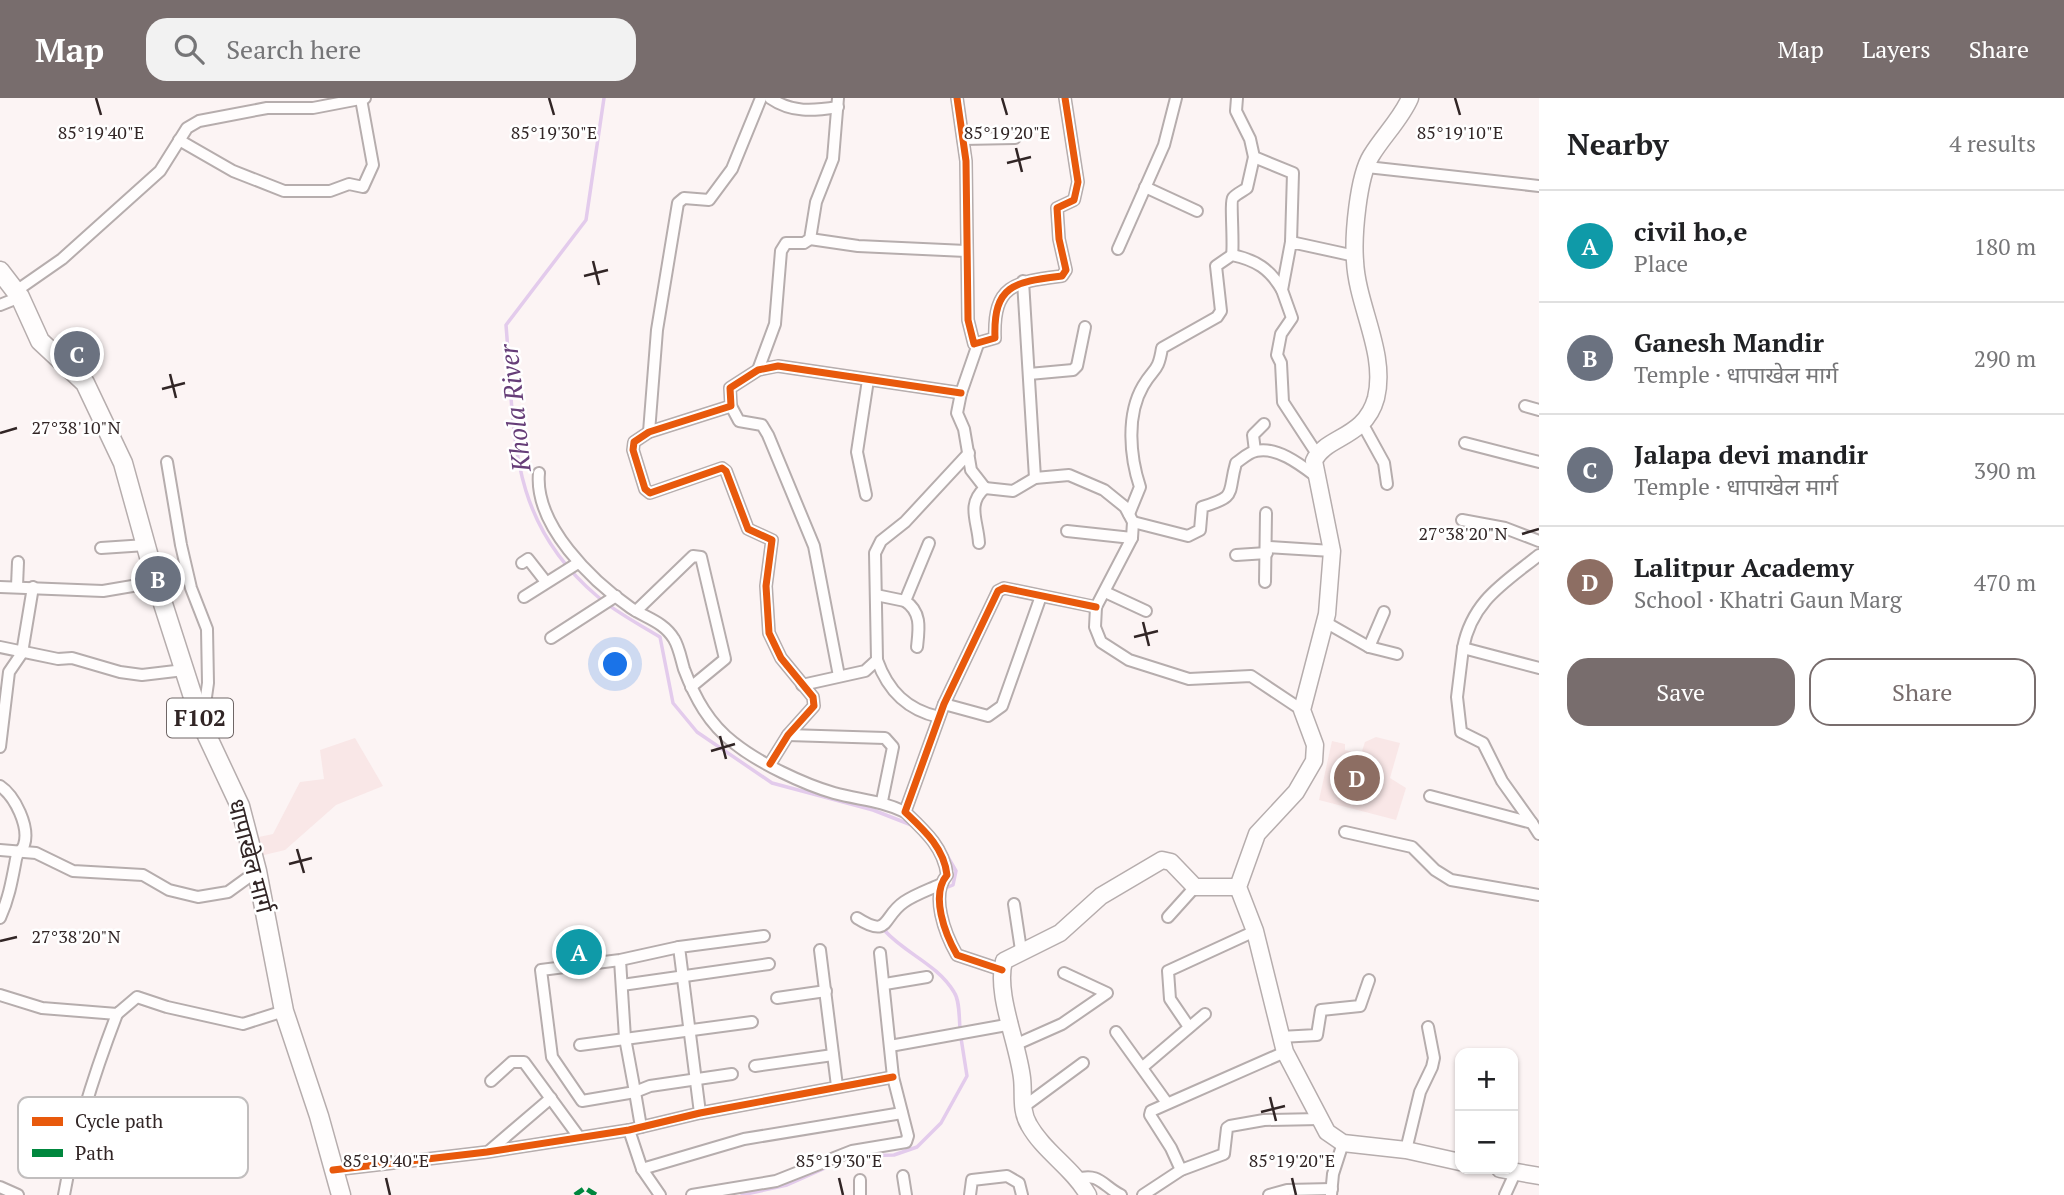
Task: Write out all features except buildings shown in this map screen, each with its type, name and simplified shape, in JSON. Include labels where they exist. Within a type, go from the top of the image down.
[{"type":"main road","points":[[1410,98],[1369,158],[1358,202],[1355,256],[1377,375],[1375,402],[1354,433],[1317,454],[1314,461],[1332,551],[1325,622],[1305,717],[1315,745],[1314,761],[1296,792],[1258,834],[1238,887],[1255,931],[1283,1044],[1327,1132],[1343,1143],[1406,1150],[1455,1161]]},
{"type":"main road","name":"धापाखेल मार्ग","points":[[0,271],[18,294],[40,341],[85,383],[123,464],[156,582],[202,725],[240,806],[257,871],[284,1011],[319,1116],[341,1195]]},
{"type":"main road","points":[[1088,1195],[1078,1179],[1029,1126],[1022,1108],[1022,1080],[1002,970],[1004,961],[1021,950],[1060,933],[1101,896],[1162,860],[1171,862],[1195,887],[1238,887]]},
{"type":"main road","points":[[1518,1172],[1539,1176]]},
{"type":"street","points":[[649,432],[657,330],[678,203],[684,198],[709,200],[732,169],[761,98]]},
{"type":"street","points":[[770,98],[798,110],[838,103],[834,159],[816,202],[810,239]]},
{"type":"street","points":[[957,98],[966,161],[968,320],[974,344],[995,338],[994,316],[997,305],[1007,291],[1023,281],[1062,276],[1066,270],[1059,239],[1057,208],[1074,200],[1077,182],[1065,98]]},
{"type":"street","points":[[1118,249],[1164,145],[1176,98]]},
{"type":"street","points":[[1237,98],[1236,111],[1250,139],[1254,157],[1247,188],[1233,198],[1230,206],[1235,235],[1232,255],[1216,266],[1221,311],[1217,317],[1162,348],[1157,370],[1143,386],[1132,421],[1132,463],[1140,487],[1131,518],[1132,538],[1096,607],[1095,627],[1101,642],[1115,653],[1189,679],[1251,676],[1305,717]]},
{"type":"street","points":[[0,306],[62,259],[160,171],[179,140],[187,128],[200,121],[265,103],[313,108],[363,99],[373,165],[363,187],[349,184],[330,191],[284,191],[233,171],[179,140]]},
{"type":"street","points":[[963,139],[1015,138]]},
{"type":"street","points":[[1254,157],[1293,173],[1291,242],[1282,290]]},
{"type":"street","points":[[1367,167],[1539,186]]},
{"type":"street","points":[[1145,187],[1197,211]]},
{"type":"street","points":[[758,370],[775,324],[781,251],[786,243],[804,243],[810,239],[858,246],[967,251]]},
{"type":"street","points":[[1291,242],[1355,256]]},
{"type":"street","points":[[1232,255],[1260,264],[1272,273],[1282,290],[1292,318],[1281,334],[1277,355],[1283,402],[1317,454]]},
{"type":"street","points":[[1023,281],[1035,478]]},
{"type":"street","points":[[1029,374],[1073,370],[1077,366],[1085,327]]},
{"type":"street","points":[[978,344],[957,413],[970,453],[971,470],[985,488],[1013,491],[1035,478],[1069,475],[1104,490],[1131,518],[1188,536],[1199,530],[1202,507],[1226,499],[1230,494],[1236,463],[1255,451],[1269,451],[1296,460],[1317,477]]},
{"type":"street","points":[[839,677],[814,546],[768,435],[762,425],[740,421],[731,406],[730,388],[758,370],[778,366],[961,393]]},
{"type":"street","points":[[866,495],[857,452],[868,380]]},
{"type":"street","points":[[731,406],[649,432],[634,442],[633,450],[645,489],[650,493],[722,468],[726,471],[748,529],[772,540],[766,586],[769,633],[781,658],[813,697],[814,706],[788,735],[770,764]]},
{"type":"street","points":[[1525,406],[1539,410]]},
{"type":"street","points":[[1363,423],[1384,463],[1387,484]]},
{"type":"street","points":[[1255,451],[1253,435],[1264,424]]},
{"type":"street","points":[[1465,443],[1539,461]]},
{"type":"street","points":[[939,717],[921,713],[892,691],[877,660],[876,553],[881,541],[905,522],[970,453]]},
{"type":"street","points":[[167,461],[191,588],[207,629],[208,683],[202,725]]},
{"type":"street","points":[[539,472],[540,496],[578,563],[636,611],[659,623],[675,640],[691,687],[709,720],[734,744],[800,781],[835,793],[882,801],[905,812],[927,833],[945,858],[947,875],[939,885],[901,903],[890,920],[879,928],[873,928],[857,918]]},
{"type":"street","points":[[979,543],[972,508],[985,488]]},
{"type":"street","points":[[1265,582],[1266,513]]},
{"type":"street","points":[[1461,520],[1505,528],[1539,541]]},
{"type":"street","points":[[1068,531],[1132,538]]},
{"type":"street","points":[[905,601],[929,543]]},
{"type":"street","points":[[101,548],[146,545]]},
{"type":"street","points":[[1236,555],[1267,550],[1332,551]]},
{"type":"street","points":[[1539,555],[1487,597],[1467,623],[1457,697],[1461,732],[1483,743],[1502,781],[1539,834]]},
{"type":"street","points":[[636,611],[693,556],[701,557],[725,659],[691,687]]},
{"type":"street","points":[[522,563],[528,559],[546,582]]},
{"type":"street","points":[[17,586],[18,562]]},
{"type":"street","points":[[524,597],[578,563]]},
{"type":"street","points":[[0,587],[103,591],[156,582]]},
{"type":"street","points":[[0,747],[9,672],[22,653],[33,587]]},
{"type":"street","points":[[905,812],[944,704],[998,591],[1004,588],[1096,607]]},
{"type":"street","points":[[1105,592],[1146,611]]},
{"type":"street","points":[[876,595],[905,601],[913,606],[920,625],[916,648]]},
{"type":"street","points":[[551,638],[616,596]]},
{"type":"street","points":[[944,704],[988,716],[1002,706],[1041,596]]},
{"type":"street","points":[[1369,647],[1384,612]]},
{"type":"street","points":[[1325,622],[1369,647],[1397,654]]},
{"type":"street","points":[[0,647],[65,660],[72,658],[120,672],[142,675],[184,670]]},
{"type":"street","points":[[1463,648],[1539,668]]},
{"type":"street","points":[[802,685],[865,671],[877,660]]},
{"type":"street","points":[[788,735],[885,738],[893,747],[882,801]]},
{"type":"street","points":[[0,786],[11,795],[24,828],[23,847],[17,853],[9,897],[0,918]]},
{"type":"street","points":[[1430,796],[1532,823]]},
{"type":"street","points":[[1345,832],[1412,847],[1435,870],[1451,880],[1539,895]]},
{"type":"street","points":[[0,850],[36,853],[73,871],[143,875],[169,890],[198,897],[228,892],[257,871]]},
{"type":"street","points":[[939,885],[938,894],[949,941],[957,955],[1002,970]]},
{"type":"street","points":[[1168,917],[1195,887]]},
{"type":"street","points":[[1014,904],[1021,950]]},
{"type":"street","points":[[1189,1027],[1170,999],[1168,971],[1255,931]]},
{"type":"street","points":[[732,1074],[650,1086],[635,1093],[587,1101],[578,1098],[552,1057],[541,974],[545,968],[620,960],[679,947],[764,936]]},
{"type":"street","points":[[679,947],[700,1113]]},
{"type":"street","points":[[820,950],[837,1086]]},
{"type":"street","points":[[692,1195],[776,1181],[852,1151],[903,1145],[908,1136],[893,1077],[880,953]]},
{"type":"street","points":[[620,960],[625,1038],[641,1127]]},
{"type":"street","points":[[622,985],[769,964]]},
{"type":"street","points":[[1017,1044],[1055,1028],[1107,993],[1064,973]]},
{"type":"street","points":[[885,984],[927,977]]},
{"type":"street","points":[[1181,1170],[1150,1115],[1151,1111],[1283,1044],[1317,1035],[1321,1010],[1360,1006],[1369,980]]},
{"type":"street","points":[[777,998],[826,991]]},
{"type":"street","points":[[0,995],[42,1008],[117,1014]]},
{"type":"street","points":[[86,1097],[117,1014],[136,997],[167,1007],[243,1024],[284,1011]]},
{"type":"street","points":[[1144,1066],[1205,1014]]},
{"type":"street","points":[[580,1045],[752,1022]]},
{"type":"street","points":[[890,1046],[1012,1024]]},
{"type":"street","points":[[1406,1150],[1420,1092],[1434,1058],[1428,1027]]},
{"type":"street","points":[[1116,1032],[1144,1066],[1167,1103]]},
{"type":"street","points":[[755,1066],[833,1055]]},
{"type":"street","points":[[491,1081],[512,1062],[524,1062],[579,1136]]},
{"type":"street","points":[[1022,1108],[1083,1063]]},
{"type":"street","points":[[333,1170],[487,1152],[629,1130],[700,1113],[893,1077]]},
{"type":"street","points":[[487,1152],[551,1098]]},
{"type":"street","points":[[642,1169],[744,1139],[902,1114]]},
{"type":"street","points":[[1143,1195],[1181,1170],[1224,1154],[1227,1128],[1230,1126],[1264,1120],[1320,1119]]},
{"type":"street","points":[[629,1130],[642,1169],[660,1195]]},
{"type":"street","points":[[1269,1195],[1287,1191],[1332,1192],[1333,1174],[1343,1143]]},
{"type":"street","points":[[1505,1195],[1508,1174]]},
{"type":"street","points":[[1078,1179],[1088,1175],[1099,1178],[1121,1195]]},
{"type":"street","points":[[903,1176],[906,1195]]},
{"type":"street","points":[[970,1195],[972,1180],[1007,1176],[1019,1183],[1022,1195]]},
{"type":"street","points":[[860,1180],[860,1195]]},
{"type":"street","points":[[0,1187],[18,1195]]},
{"type":"shaded area","points":[[1376,737],[1400,743],[1390,778],[1406,788],[1396,820],[1319,800],[1332,741],[1345,744],[1345,750],[1361,754],[1365,742]]},
{"type":"shaded area","points":[[355,738],[383,786],[336,805],[285,850],[256,857],[254,838],[273,834],[300,782],[324,779],[320,750]]},
{"type":"waterway","name":"Khola River","points":[[604,98],[586,220],[506,325],[515,437],[531,504],[546,536],[567,567],[604,602],[660,637],[673,703],[697,732],[772,783],[873,810],[914,826]]},
{"type":"waterway","name":"Khola River","points":[[943,889],[953,885],[956,871],[945,852]]},
{"type":"waterway","name":"Khola River","points":[[890,925],[885,931],[930,966],[954,992],[960,1029]]},
{"type":"waterway","name":"Khola River","points":[[851,1156],[894,1155],[917,1147],[941,1123],[967,1076],[961,1038]]},
{"type":"waterway","name":"Khola River","points":[[742,1195],[787,1185],[841,1161]]},
{"type":"marked path","points":[[575,1195],[585,1188],[596,1195]]},
{"type":"cycle path","points":[[957,98],[966,161],[968,320],[974,344],[995,338],[998,306],[1010,289],[1031,281],[1062,276],[1066,270],[1059,239],[1057,208],[1074,200],[1078,182],[1065,98]]},
{"type":"cycle path","points":[[770,764],[788,735],[814,706],[813,697],[781,658],[769,633],[766,586],[772,540],[748,529],[726,471],[722,468],[650,493],[645,489],[633,450],[634,442],[649,432],[731,406],[730,388],[758,370],[778,366],[961,393]]},
{"type":"cycle path","points":[[1002,970],[957,955],[941,915],[940,893],[947,875],[942,856],[926,833],[905,812],[944,704],[998,591],[1004,588],[1096,607]]},
{"type":"cycle path","points":[[333,1170],[487,1152],[629,1130],[700,1113],[893,1077]]},
{"type":"place","name":"Jalapa devi mandir","points":[[77,354]]},
{"type":"place","name":"Ganesh Mandir","points":[[158,579]]},
{"type":"place","name":"Lalitpur Academy","points":[[1357,778]]},
{"type":"place","name":"civil ho,e","points":[[579,952]]}]
